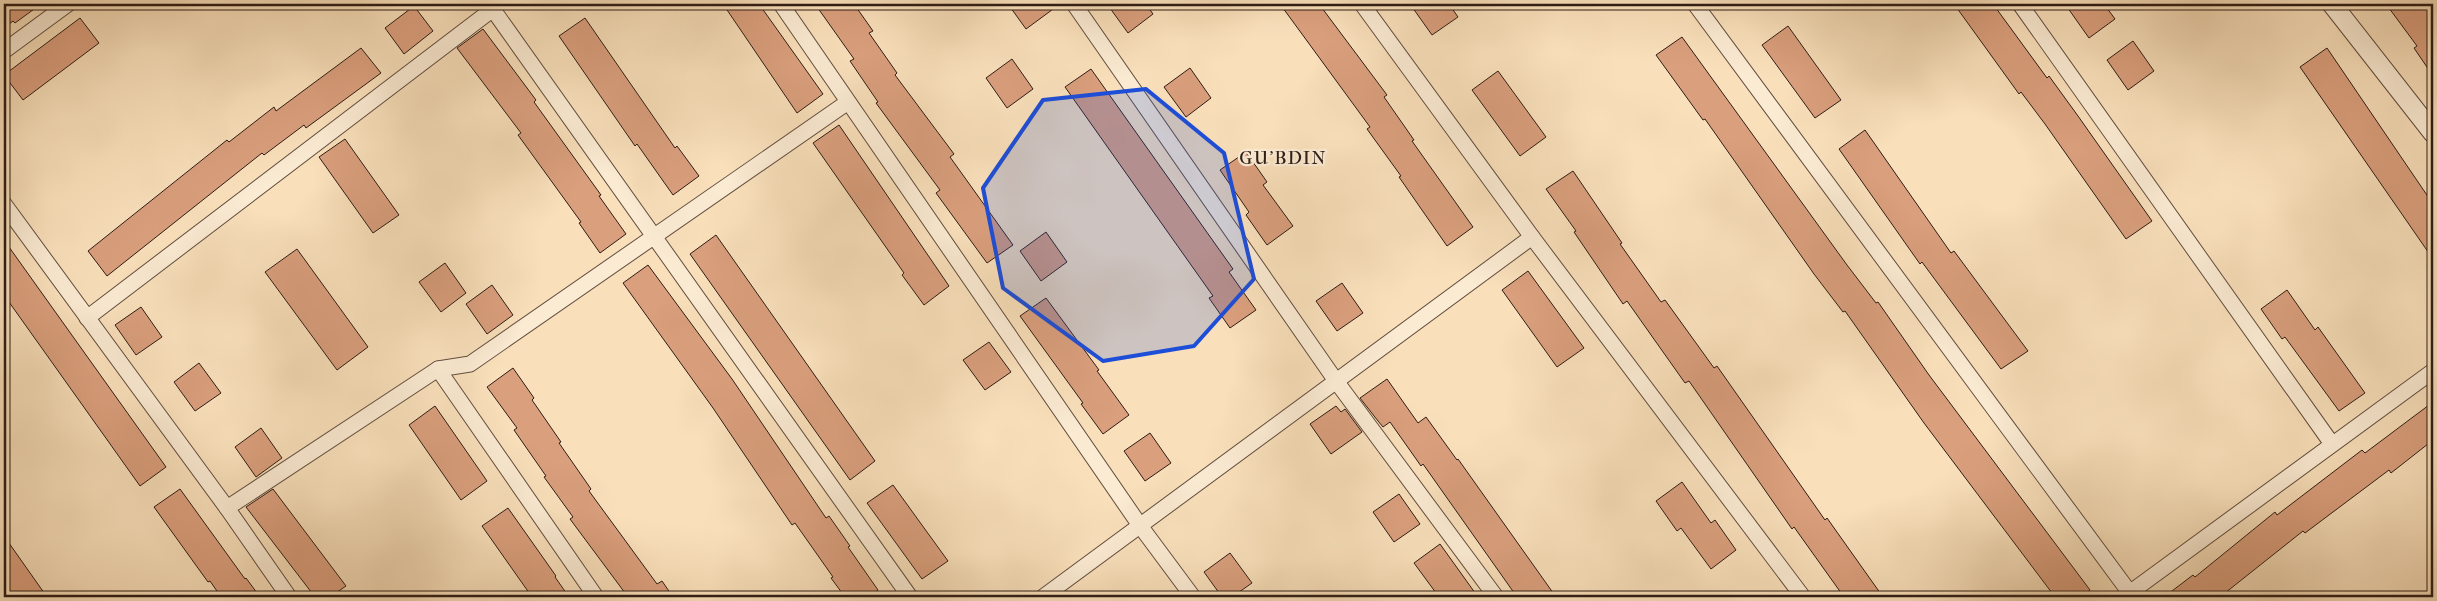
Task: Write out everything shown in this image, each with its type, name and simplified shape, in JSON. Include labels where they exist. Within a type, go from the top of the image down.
[{"type":"street","points":[[4,51],[68,4]]},
{"type":"street","points":[[781,4],[1141,527],[1193,597]]},
{"type":"street","points":[[1074,4],[1336,382],[1496,597]]},
{"type":"street","points":[[1362,4],[1532,238],[1803,597]]},
{"type":"street","points":[[1695,4],[2127,595],[2433,371]]},
{"type":"street","points":[[2020,4],[2332,444]]},
{"type":"street","points":[[2332,4],[2433,133]]},
{"type":"street","points":[[87,318],[491,6],[910,597]]},
{"type":"street","points":[[227,508],[438,369],[470,364],[848,102]]},
{"type":"street","points":[[4,204],[227,508],[289,597]]},
{"type":"street","points":[[1043,597],[1141,527],[1532,238]]},
{"type":"street","points":[[438,369],[596,597]]},
{"type":"highlighted area","points":[[1146,89],[1224,153],[1254,279],[1194,346],[1103,361],[1003,288],[983,188],[1043,100]]},
{"type":"building","points":[[4,4],[41,4],[15,23],[13,21],[4,28]]},
{"type":"building","points":[[723,4],[759,4],[823,94],[797,113]]},
{"type":"building","points":[[815,4],[854,4],[873,31],[869,33],[897,73],[895,75],[954,154],[950,157],[1013,245],[987,263],[936,193],[940,190],[876,103],[878,102],[850,61],[854,59]]},
{"type":"building","points":[[1008,4],[1060,4],[1026,29]]},
{"type":"building","points":[[1107,4],[1146,4],[1153,14],[1128,33]]},
{"type":"building","points":[[1280,4],[1319,4],[1387,95],[1384,97],[1414,140],[1412,141],[1473,227],[1447,246],[1399,177],[1401,176],[1367,129],[1370,127]]},
{"type":"building","points":[[1410,4],[1449,4],[1458,17],[1432,35]]},
{"type":"building","points":[[1954,4],[1993,4],[2047,78],[2049,76],[2152,221],[2126,239],[2045,124],[2021,92],[2019,94]]},
{"type":"building","points":[[2065,4],[2104,4],[2115,19],[2089,38]]},
{"type":"building","points":[[2386,4],[2426,4],[2433,15],[2433,76],[2414,48],[2417,46]]},
{"type":"building","points":[[414,6],[433,31],[404,54],[385,28]]},
{"type":"building","points":[[80,18],[99,43],[23,100],[4,75]]},
{"type":"building","points":[[585,18],[675,148],[677,146],[699,176],[673,195],[637,144],[635,146],[559,36]]},
{"type":"building","points":[[1788,26],[1841,100],[1815,118],[1762,45]]},
{"type":"building","points":[[483,29],[536,100],[534,102],[601,195],[599,196],[626,234],[600,253],[579,223],[581,222],[518,135],[521,133],[457,48]]},
{"type":"building","points":[[1682,37],[1847,265],[1876,303],[1878,302],[1929,375],[2090,590],[2080,597],[2055,597],[1924,423],[1845,311],[1843,312],[1814,274],[1705,119],[1703,120],[1656,55]]},
{"type":"building","points":[[2133,41],[2154,71],[2128,90],[2107,60]]},
{"type":"building","points":[[361,48],[381,73],[306,128],[304,125],[264,155],[262,153],[107,276],[88,251],[227,140],[229,142],[274,107],[276,111]]},
{"type":"building","points":[[2327,48],[2433,204],[2433,259],[2300,67]]},
{"type":"building","points":[[1012,59],[1033,89],[1007,108],[986,78]]},
{"type":"building","points":[[1190,68],[1211,98],[1186,117],[1164,87]]},
{"type":"building","points":[[1091,69],[1233,269],[1229,272],[1256,310],[1230,328],[1209,298],[1213,296],[1065,87]]},
{"type":"building","points":[[1498,71],[1546,137],[1520,156],[1472,90]]},
{"type":"building","points":[[839,125],[949,286],[924,305],[902,275],[904,273],[813,143]]},
{"type":"building","points":[[1865,130],[1951,253],[1954,251],[2028,351],[2001,369],[1922,262],[1920,264],[1839,149]]},
{"type":"building","points":[[345,139],[399,215],[373,233],[319,157]]},
{"type":"building","points":[[1246,152],[1267,182],[1263,185],[1293,226],[1267,245],[1246,215],[1249,212],[1220,170]]},
{"type":"building","points":[[1573,171],[1622,243],[1620,244],[1661,302],[1665,300],[1714,368],[1717,366],[1825,520],[1827,518],[1883,597],[1844,597],[1794,527],[1792,529],[1689,381],[1685,383],[1627,301],[1623,304],[1574,232],[1576,231],[1546,189]]},
{"type":"building","points":[[1046,232],[1067,262],[1041,281],[1020,251]]},
{"type":"building","points":[[716,235],[875,461],[850,480],[690,254]]},
{"type":"building","points":[[4,240],[166,467],[140,486],[4,295]]},
{"type":"building","points":[[297,249],[368,347],[337,370],[265,272]]},
{"type":"building","points":[[445,263],[466,293],[441,312],[419,282]]},
{"type":"building","points":[[648,265],[732,379],[826,518],[829,516],[850,546],[848,547],[878,590],[868,597],[845,597],[795,523],[792,525],[713,408],[623,283]]},
{"type":"building","points":[[1528,271],[1584,348],[1557,367],[1502,290]]},
{"type":"building","points":[[1342,283],[1363,313],[1337,331],[1316,301]]},
{"type":"building","points":[[492,285],[513,315],[487,334],[466,304]]},
{"type":"building","points":[[2287,290],[2315,330],[2318,327],[2365,393],[2339,411],[2285,337],[2282,339],[2261,309]]},
{"type":"building","points":[[1046,298],[1099,370],[1097,371],[1129,415],[1103,434],[1020,316]]},
{"type":"building","points":[[141,307],[162,337],[136,355],[115,325]]},
{"type":"building","points":[[989,342],[1011,372],[985,390],[963,360]]},
{"type":"building","points":[[199,363],[221,393],[195,411],[174,382]]},
{"type":"building","points":[[513,368],[561,442],[559,443],[591,489],[589,491],[657,584],[662,581],[673,597],[628,597],[570,519],[573,517],[544,477],[546,476],[514,430],[517,428],[487,387]]},
{"type":"building","points":[[1387,379],[1418,423],[1426,417],[1556,597],[1517,597],[1423,464],[1421,466],[1390,422],[1383,427],[1360,398]]},
{"type":"building","points":[[2433,402],[2433,440],[2391,473],[2389,470],[2305,533],[2303,531],[2220,597],[2164,597],[2193,575],[2195,577],[2275,512],[2277,515],[2362,450],[2365,453]]},
{"type":"building","points":[[435,406],[487,481],[461,500],[409,425]]},
{"type":"building","points":[[1336,406],[1341,412],[1345,409],[1362,432],[1331,454],[1310,424]]},
{"type":"building","points":[[261,428],[282,458],[256,477],[235,447]]},
{"type":"building","points":[[1150,433],[1171,463],[1145,481],[1124,451]]},
{"type":"building","points":[[1682,482],[1711,523],[1715,520],[1736,550],[1711,569],[1681,528],[1677,531],[1656,501]]},
{"type":"building","points":[[893,485],[948,561],[922,579],[867,503]]},
{"type":"building","points":[[180,489],[260,597],[221,597],[210,581],[208,582],[154,507]]},
{"type":"building","points":[[273,489],[346,586],[330,597],[315,597],[246,507]]},
{"type":"building","points":[[1399,494],[1420,524],[1394,542],[1373,512]]},
{"type":"building","points":[[508,508],[569,597],[532,597],[482,526]]},
{"type":"building","points":[[4,536],[47,597],[4,597]]},
{"type":"building","points":[[1440,544],[1478,597],[1439,597],[1414,563]]},
{"type":"building","points":[[1230,553],[1252,583],[1232,597],[1222,597],[1204,572]]},
{"type":"district","name":"GU'BDIN","points":[[1283,157]]}]
